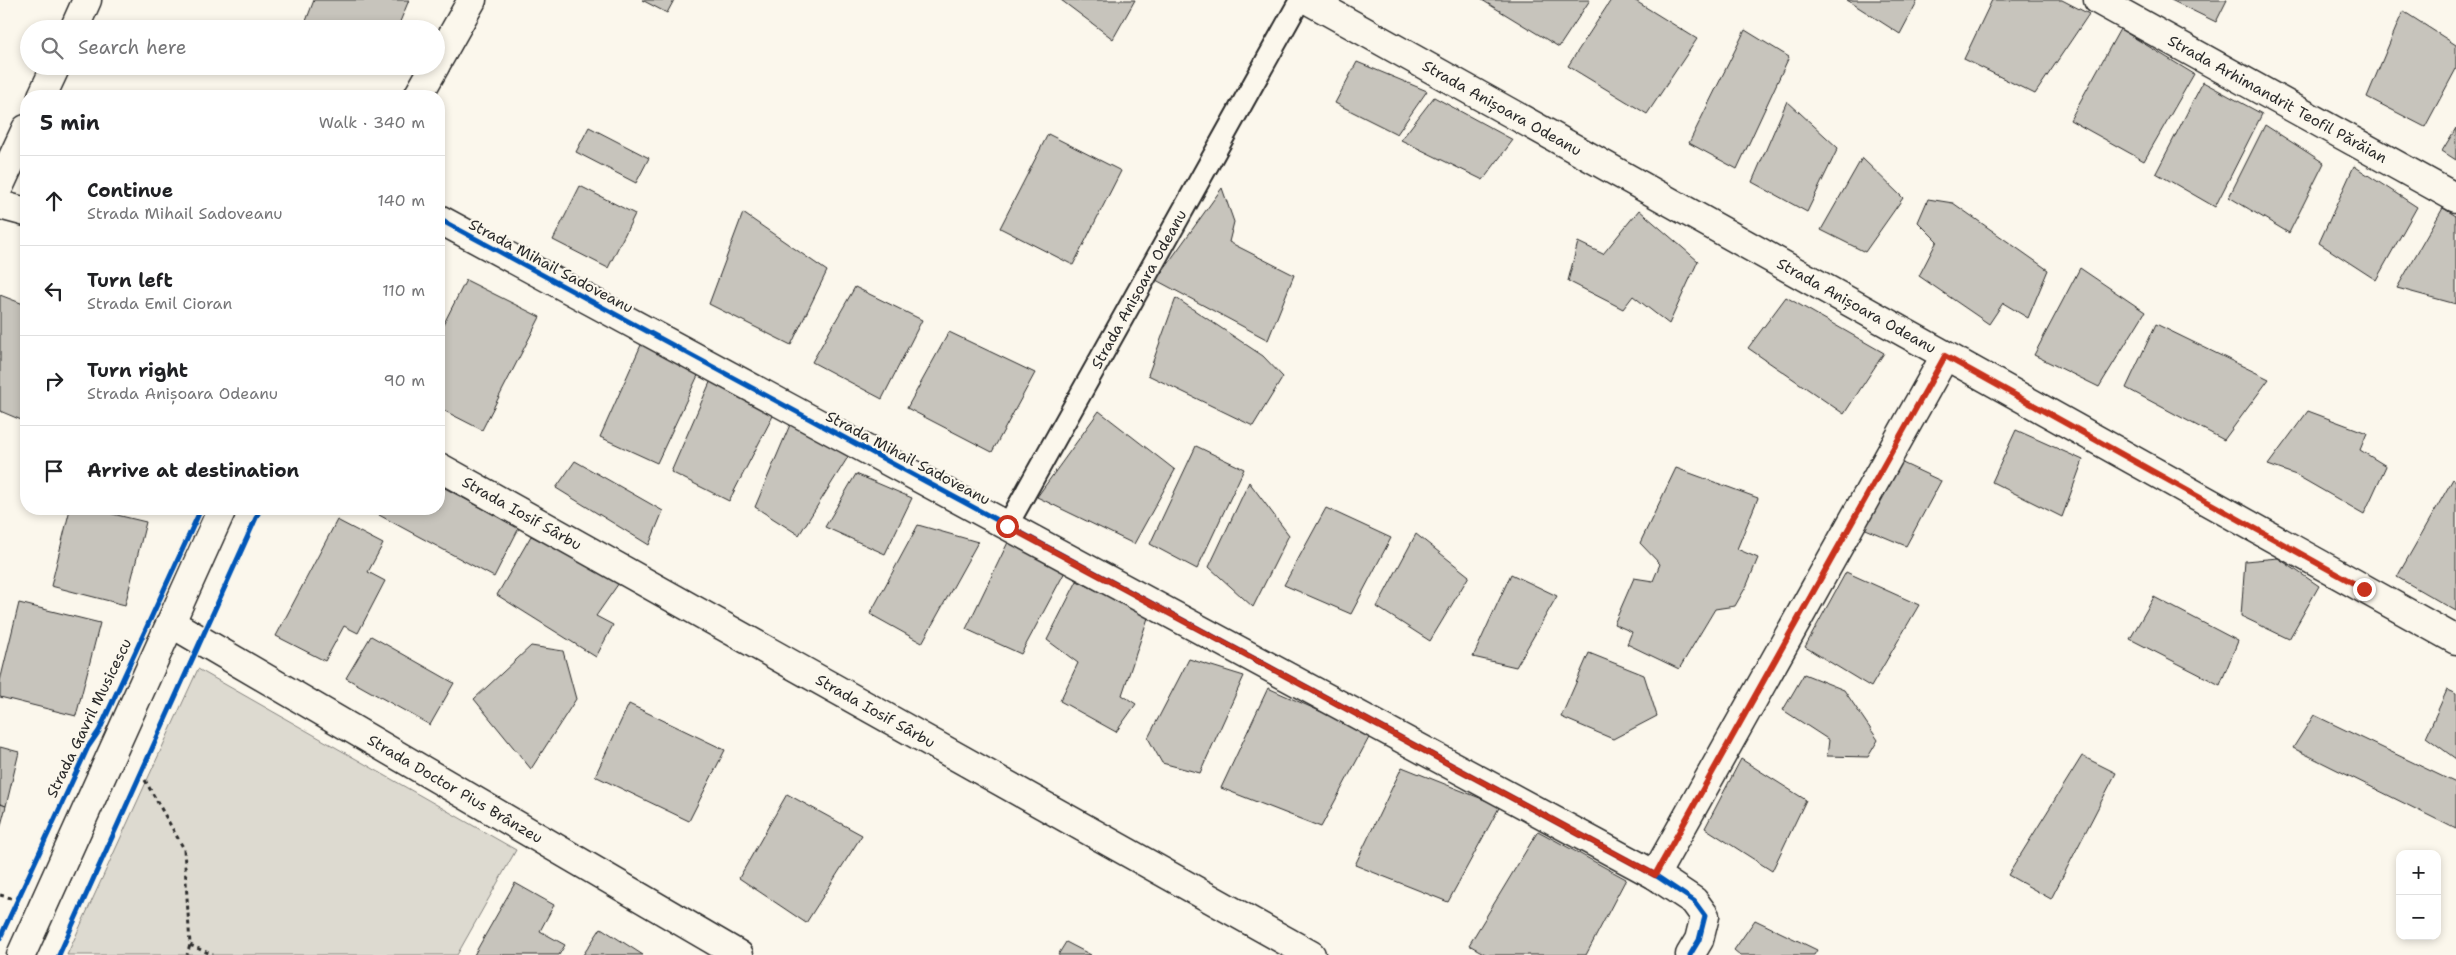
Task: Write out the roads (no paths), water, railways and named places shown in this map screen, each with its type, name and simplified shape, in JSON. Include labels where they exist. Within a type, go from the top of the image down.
[{"type":"street","points":[[78,20],[87,0]]},
{"type":"street","points":[[445,49],[472,0]]},
{"type":"street","name":"Strada Anișoara Odeanu","points":[[1308,0],[2456,640]]},
{"type":"street","name":"Strada Arhimandrit Teofil Părăian","points":[[2098,0],[2456,198]]},
{"type":"street","points":[[45,90],[52,75]]},
{"type":"street","points":[[421,90],[430,75]]},
{"type":"street","points":[[0,185],[20,143]]},
{"type":"street","points":[[0,205],[20,210]]},
{"type":"street","name":"Strada Mihail Sadoveanu","points":[[445,222],[1655,875]]},
{"type":"street","points":[[1690,955],[1699,940],[1705,916],[1694,901],[1655,875],[1945,356]]},
{"type":"street","name":"Strada Iosif Sârbu","points":[[445,470],[1311,955]]},
{"type":"street","points":[[20,955],[219,515]]},
{"type":"street","name":"Strada Doctor Pius Brânzeu","points":[[171,623],[739,955]]},
{"type":"lane","name":"Strada Anișoara Odeanu","points":[[1007,526],[1300,0]]}]
